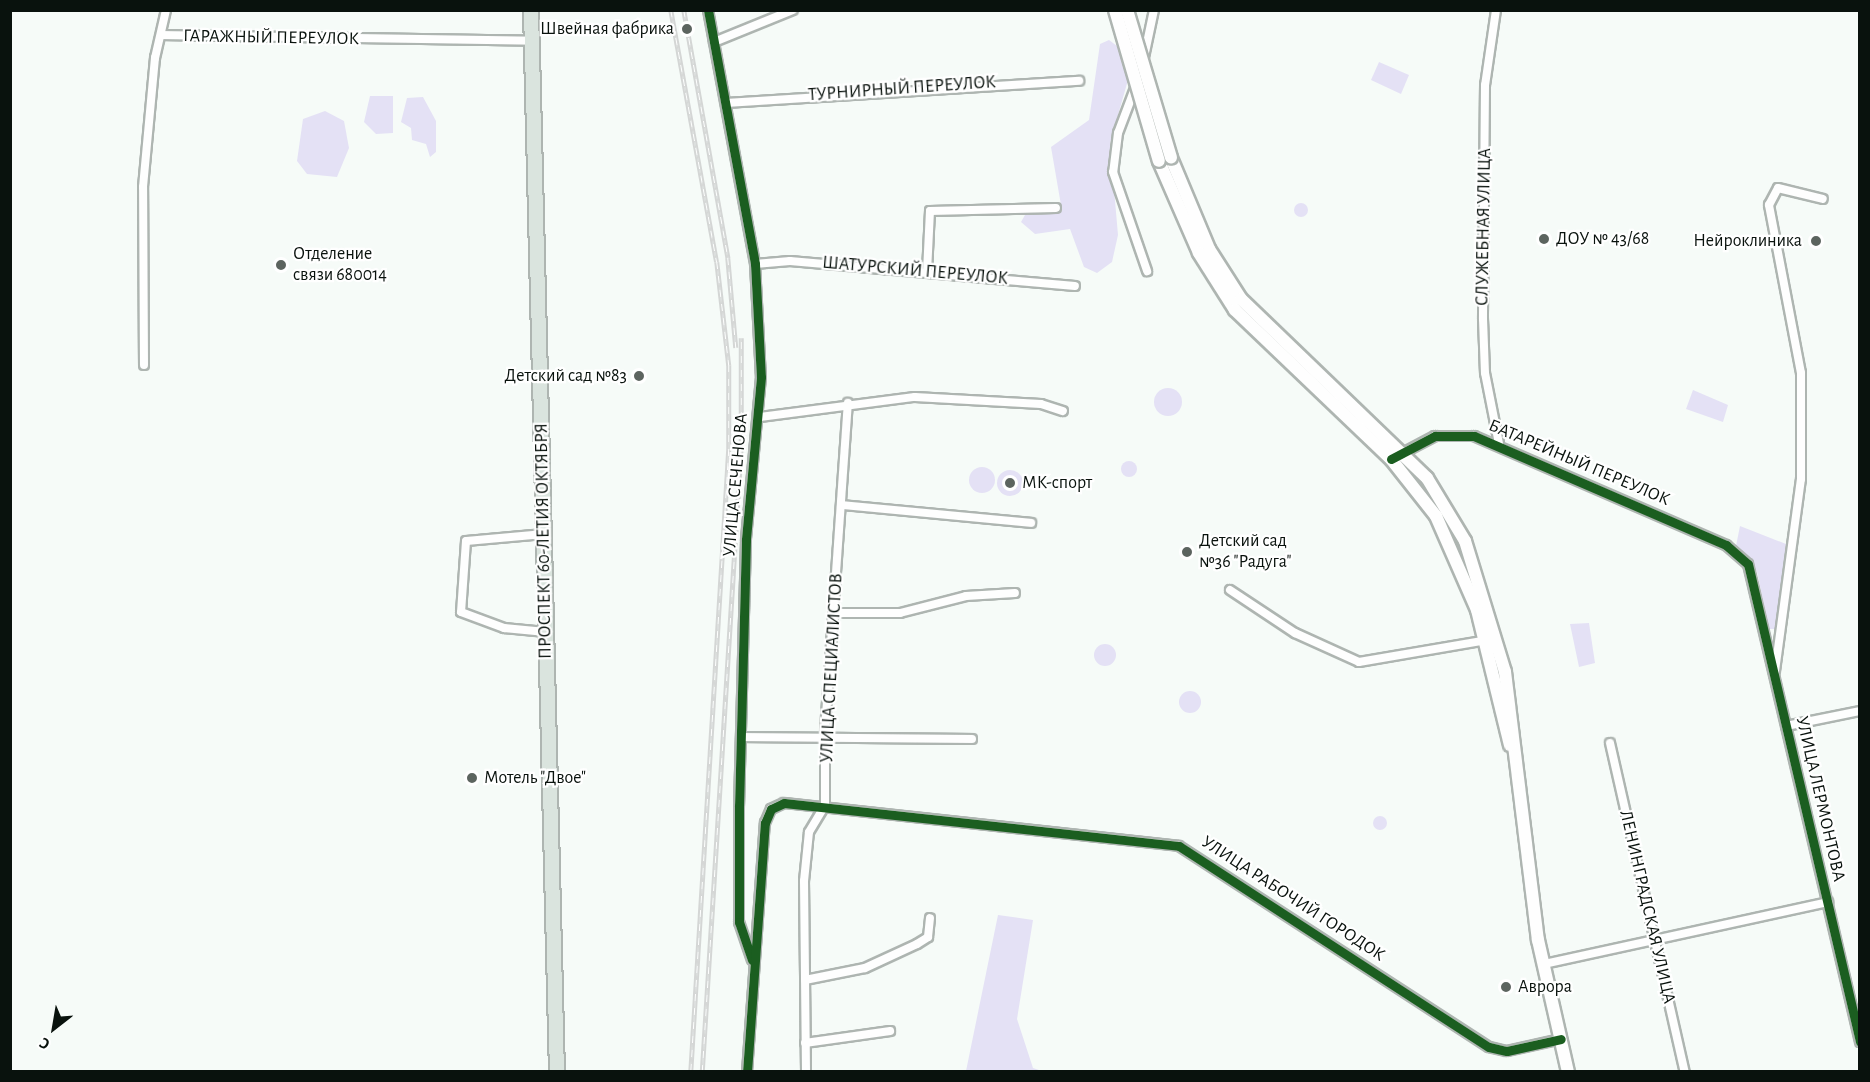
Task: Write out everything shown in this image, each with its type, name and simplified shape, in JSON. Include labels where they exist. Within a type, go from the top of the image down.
[{"type":"highway","name":"ПРОСПЕКТ 60-ЛЕТИЯ ОКТЯБРЯ","points":[[531,10],[557,1071]]},
{"type":"main road","points":[[1115,10],[1199,253],[1235,310],[1397,456],[1454,547],[1492,639],[1513,756],[1544,964],[1568,1071]]},
{"type":"main road","points":[[1127,10],[1165,160]]},
{"type":"street","points":[[163,35],[166,10]]},
{"type":"street","name":"УЛИЦА СЕЧЕНОВА","points":[[708,10],[755,264],[760,417],[746,540],[739,922],[753,963]]},
{"type":"street","points":[[714,42],[793,10]]},
{"type":"street","points":[[1147,271],[1113,172],[1118,133],[1139,78],[1154,10]]},
{"type":"street","name":"СЛУЖЕБНАЯ УЛИЦА","points":[[1496,10],[1485,85],[1483,319],[1485,373],[1499,444]]},
{"type":"street","name":"ГАРАЖНЫЙ ПЕРЕУЛОК","points":[[144,365],[143,187],[155,58],[163,35],[532,41]]},
{"type":"street","name":"ТУРНИРНЫЙ ПЕРЕУЛОК","points":[[726,103],[1079,81]]},
{"type":"street","name":"УЛИЦА ЛЕРМОНТОВА","points":[[1774,678],[1802,479],[1801,385],[1768,205],[1778,188],[1823,199]]},
{"type":"street","points":[[927,272],[930,211],[1056,208]]},
{"type":"street","name":"ШАТУРСКИЙ ПЕРЕУЛОК","points":[[755,264],[927,272],[1074,286]]},
{"type":"street","points":[[760,417],[848,403],[950,398],[1041,404],[1063,411]]},
{"type":"street","name":"УЛИЦА СПЕЦИАЛИСТОВ","points":[[825,805],[825,737],[836,613],[848,403]]},
{"type":"street","name":"БАТАРЕЙНЫЙ ПЕРЕУЛОК","points":[[1397,456],[1453,432],[1499,444],[1726,545],[1748,564]]},
{"type":"street","points":[[842,505],[1031,523]]},
{"type":"street","points":[[544,534],[466,541],[460,612],[504,628],[546,632]]},
{"type":"street","name":"УЛИЦА ЛЕРМОНТОВА","points":[[1748,564],[1860,1042]]},
{"type":"street","points":[[1230,590],[1295,633],[1359,662],[1492,639]]},
{"type":"street","points":[[836,613],[900,613],[966,596],[1015,593]]},
{"type":"street","points":[[1786,726],[1860,711]]},
{"type":"street","points":[[741,737],[972,739]]},
{"type":"street","name":"ЛЕНИНГРАДСКАЯ УЛИЦА","points":[[1610,743],[1685,1071]]},
{"type":"street","name":"УЛИЦА РАБОЧИЙ ГОРОДОК","points":[[768,814],[784,803],[825,805],[1179,846],[1489,1047],[1507,1051],[1561,1039]]},
{"type":"street","points":[[806,1071],[805,980],[809,832],[825,805]]},
{"type":"street","name":"УЛИЦА СЕЧЕНОВА","points":[[747,1071],[753,963],[768,814]]},
{"type":"street","points":[[1544,964],[1828,902]]},
{"type":"street","points":[[805,980],[865,968],[917,944],[928,937],[930,918]]},
{"type":"street","points":[[805,1043],[890,1031]]},
{"type":"shaded area","points":[[1109,40],[1117,46],[1128,80],[1110,143],[1118,235],[1112,262],[1097,273],[1084,267],[1070,229],[1035,234],[1021,222],[1025,215],[1062,211],[1051,147],[1089,120],[1100,44]]},
{"type":"shaded area","points":[[1379,62],[1409,75],[1401,94],[1371,80]]},
{"type":"shaded area","points":[[370,96],[393,96],[393,133],[376,134],[364,122]]},
{"type":"shaded area","points":[[423,97],[436,121],[436,152],[430,157],[426,144],[412,140],[411,128],[401,122],[407,98]]},
{"type":"shaded area","points":[[325,111],[344,121],[349,148],[337,177],[307,174],[297,161],[303,119]]},
{"type":"shaded area","points":[[1301,203],[1306,205],[1308,210],[1306,215],[1301,217],[1296,215],[1294,210],[1296,205]]},
{"type":"shaded area","points":[[1168,388],[1178,392],[1182,402],[1178,412],[1168,416],[1158,412],[1154,402],[1158,392]]},
{"type":"shaded area","points":[[1693,390],[1728,405],[1723,422],[1686,409]]},
{"type":"shaded area","points":[[1129,461],[1135,463],[1137,469],[1135,475],[1129,477],[1123,475],[1121,469],[1123,463]]},
{"type":"shaded area","points":[[982,467],[991,471],[995,480],[991,489],[982,493],[973,489],[969,480],[973,471]]},
{"type":"shaded area","name":"МК-спорт","points":[[1010,470],[1019,474],[1023,483],[1019,492],[1010,496],[1001,492],[997,483],[1001,474]]},
{"type":"shaded area","points":[[1740,526],[1786,544],[1776,629],[1769,629],[1757,572],[1736,546]]},
{"type":"shaded area","points":[[1589,623],[1595,663],[1579,667],[1570,624]]},
{"type":"shaded area","points":[[1105,644],[1113,647],[1116,655],[1113,663],[1105,666],[1097,663],[1094,655],[1097,647]]},
{"type":"shaded area","points":[[1190,691],[1200,698],[1201,702],[1194,712],[1190,713],[1180,706],[1179,702],[1186,692]]},
{"type":"shaded area","points":[[1377,816],[1383,816],[1387,823],[1383,830],[1377,830],[1373,826],[1373,820]]},
{"type":"shaded area","points":[[998,915],[1033,920],[1017,1019],[1033,1068],[1042,1071],[966,1071]]},
{"type":"railway","points":[[671,10],[717,262],[729,365],[729,449],[691,1072]]},
{"type":"railway","points":[[684,10],[728,258],[736,348]]},
{"type":"railway","points":[[702,1072],[741,447],[741,338]]},
{"type":"cycle path","points":[[708,10],[755,264],[761,377],[746,540],[739,806],[739,922],[752,960]]},
{"type":"cycle path","points":[[1391,459],[1435,436],[1474,436],[1726,545],[1748,564],[1860,1042]]},
{"type":"cycle path","points":[[747,1072],[765,823],[771,809],[784,803],[1179,846],[1489,1047],[1507,1051],[1561,1039]]},
{"type":"place","name":"Швейная фабрика","points":[[687,29]]},
{"type":"place","name":"ДОУ № 43/68","points":[[1544,239]]},
{"type":"place","name":"Нейроклиника","points":[[1816,241]]},
{"type":"place","name":"Отделение связи 680014","points":[[281,265]]},
{"type":"place","name":"Детский сад №83","points":[[639,376]]},
{"type":"place","name":"МК-спорт","points":[[1010,483]]},
{"type":"place","name":"Детский сад №36 \"Радуга\"","points":[[1187,552]]},
{"type":"place","name":"Мотель \"Двое\"","points":[[472,778]]},
{"type":"place","name":"Аврора","points":[[1506,987]]}]
